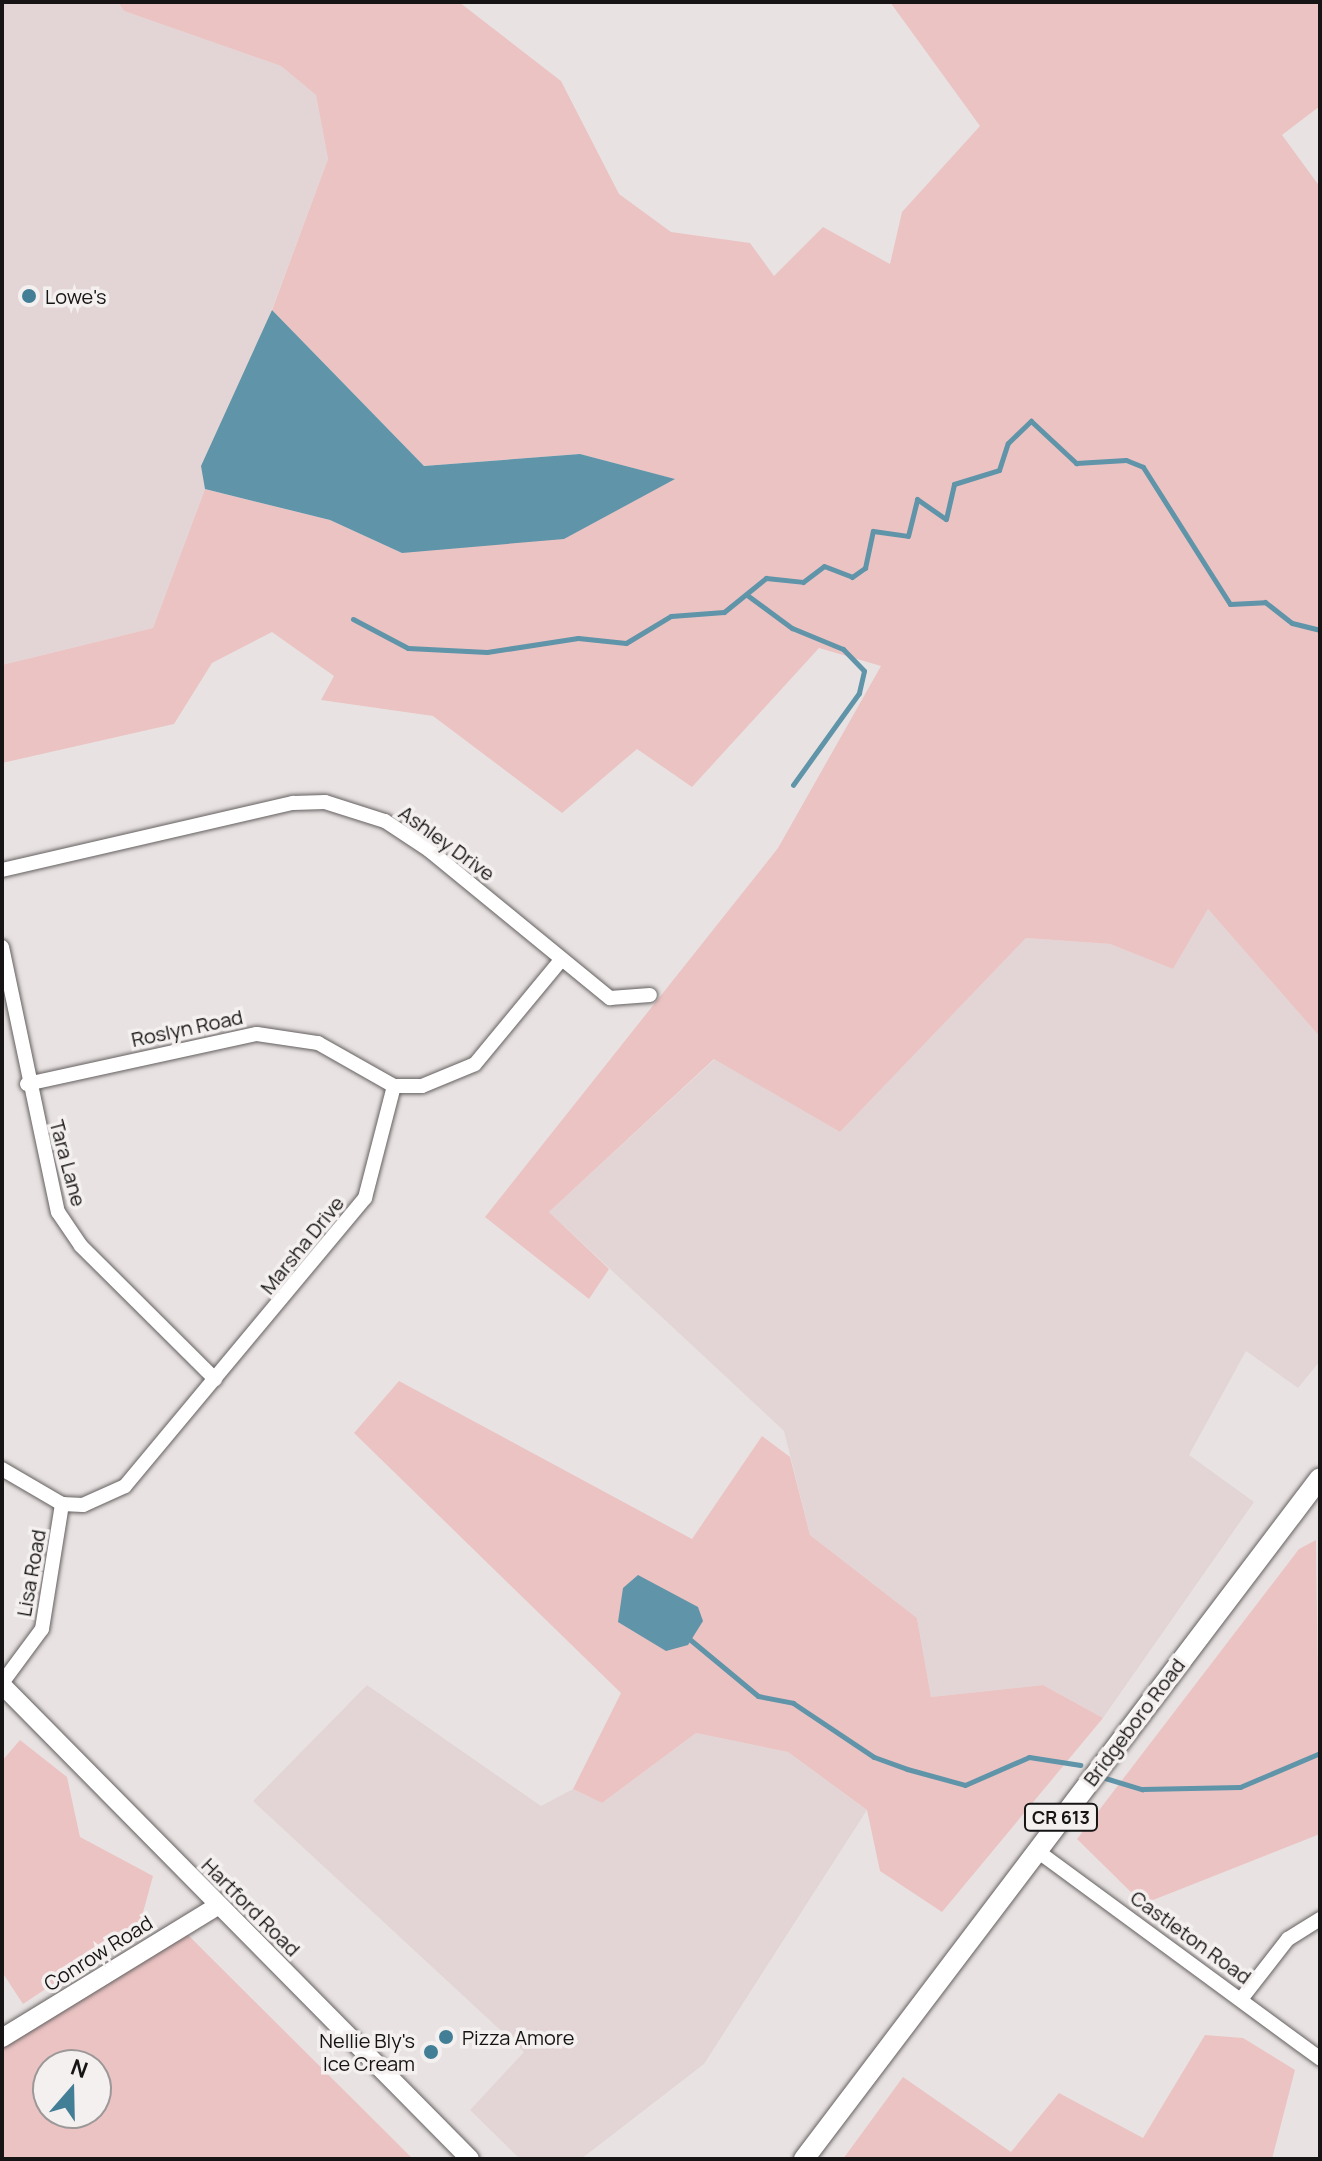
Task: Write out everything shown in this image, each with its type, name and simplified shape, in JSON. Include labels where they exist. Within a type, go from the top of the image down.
[{"type":"main road","name":"Bridgeboro Road","points":[[804,2159],[1320,1478]]},
{"type":"main road","name":"Hartford Road","points":[[2,1684],[217,1906],[470,2159]]},
{"type":"main road","name":"Conrow Road","points":[[2,2038],[217,1906]]},
{"type":"street","name":"Ashley Drive","points":[[2,870],[293,803],[325,802],[396,828],[610,998],[637,1001],[650,995]]},
{"type":"street","name":"Tara Lane","points":[[2,947],[27,1084],[58,1212],[81,1246],[215,1379]]},
{"type":"street","points":[[394,1086],[439,1082],[475,1064],[562,959]]},
{"type":"street","name":"Roslyn Road","points":[[27,1084],[257,1034],[318,1043],[394,1086]]},
{"type":"street","name":"Marsha Drive","points":[[62,1504],[83,1505],[125,1486],[365,1198],[394,1086]]},
{"type":"street","points":[[2,1469],[62,1504]]},
{"type":"street","name":"Lisa Road","points":[[2,1684],[45,1619],[62,1504]]},
{"type":"street","name":"Castleton Road","points":[[1036,1850],[1242,1998],[1320,2059]]},
{"type":"street","points":[[1242,1998],[1288,1939],[1320,1919]]},
{"type":"shaded area","points":[[2,2],[118,2],[124,11],[281,66],[316,95],[328,159],[153,628],[2,665]]},
{"type":"shaded area","points":[[118,2],[459,2],[561,81],[619,194],[671,232],[750,243],[774,276],[823,227],[890,264],[902,212],[980,126],[890,2],[1320,2],[1320,106],[1282,135],[1320,187],[1320,1037],[1208,909],[1173,969],[1110,944],[1026,938],[840,1132],[714,1059],[549,1212],[609,1269],[589,1299],[485,1217],[778,848],[881,666],[819,648],[692,787],[637,749],[562,813],[433,716],[321,700],[334,676],[272,632],[212,663],[174,724],[2,763],[2,665],[153,628],[205,489],[330,520],[402,553],[674,479],[580,454],[424,466],[272,310],[328,159],[316,95],[281,66],[124,11]]},
{"type":"shaded area","points":[[1208,909],[1320,1037],[1320,1361],[1298,1388],[1246,1351],[1189,1455],[1254,1502],[1103,1718],[1043,1685],[931,1697],[917,1618],[810,1535],[784,1431],[549,1212],[715,1059],[840,1132],[1026,938],[1110,944],[1173,969]]},
{"type":"shaded area","points":[[399,1381],[692,1539],[762,1436],[790,1457],[810,1535],[917,1618],[931,1697],[1043,1685],[1103,1718],[942,1912],[880,1871],[867,1810],[788,1752],[696,1733],[602,1803],[573,1789],[621,1693],[354,1433]]},
{"type":"shaded area","points":[[1316,1540],[1320,1834],[1143,1904],[1077,1839],[1299,1549]]},
{"type":"shaded area","points":[[367,1685],[541,1806],[573,1789],[602,1803],[696,1733],[788,1752],[867,1810],[704,2064],[581,2159],[520,2159],[470,2110],[524,2052],[253,1801]]},
{"type":"shaded area","points":[[20,1740],[67,1777],[80,1837],[153,1876],[139,1927],[23,2004],[2,1972],[2,1761]]},
{"type":"shaded area","points":[[181,1928],[413,2159],[2,2159],[2,2045]]},
{"type":"shaded area","points":[[1205,2035],[1243,2038],[1295,2070],[1272,2159],[843,2159],[903,2077],[1011,2152],[1059,2093],[1143,2138]]},
{"type":"water","points":[[272,310],[424,466],[580,454],[675,479],[564,539],[402,553],[330,520],[205,489],[201,466]]},
{"type":"water","points":[[638,1575],[698,1607],[703,1621],[688,1645],[666,1651],[618,1622],[623,1588]]},
{"type":"waterway","points":[[353,619],[408,648],[487,652],[578,638],[626,643],[671,616],[724,612],[766,578],[803,582],[824,566],[852,577],[865,568],[873,531],[908,536],[917,499],[946,519],[954,484],[999,470],[1008,443],[1031,421],[1076,463],[1126,460],[1143,467],[1230,604],[1265,602],[1292,623],[1320,630]]},
{"type":"waterway","points":[[747,595],[792,628],[843,649],[864,671],[859,693],[793,785]]},
{"type":"waterway","points":[[687,1637],[758,1696],[793,1703],[874,1757],[907,1769],[965,1785],[1029,1757],[1080,1765]]},
{"type":"waterway","points":[[1105,1778],[1142,1789],[1240,1787],[1320,1753]]},
{"type":"place","name":"Lowe's","points":[[29,296]]},
{"type":"place","name":"Pizza Amore","points":[[446,2037]]},
{"type":"place","name":"Nellie Bly's Ice Cream","points":[[431,2052]]}]
